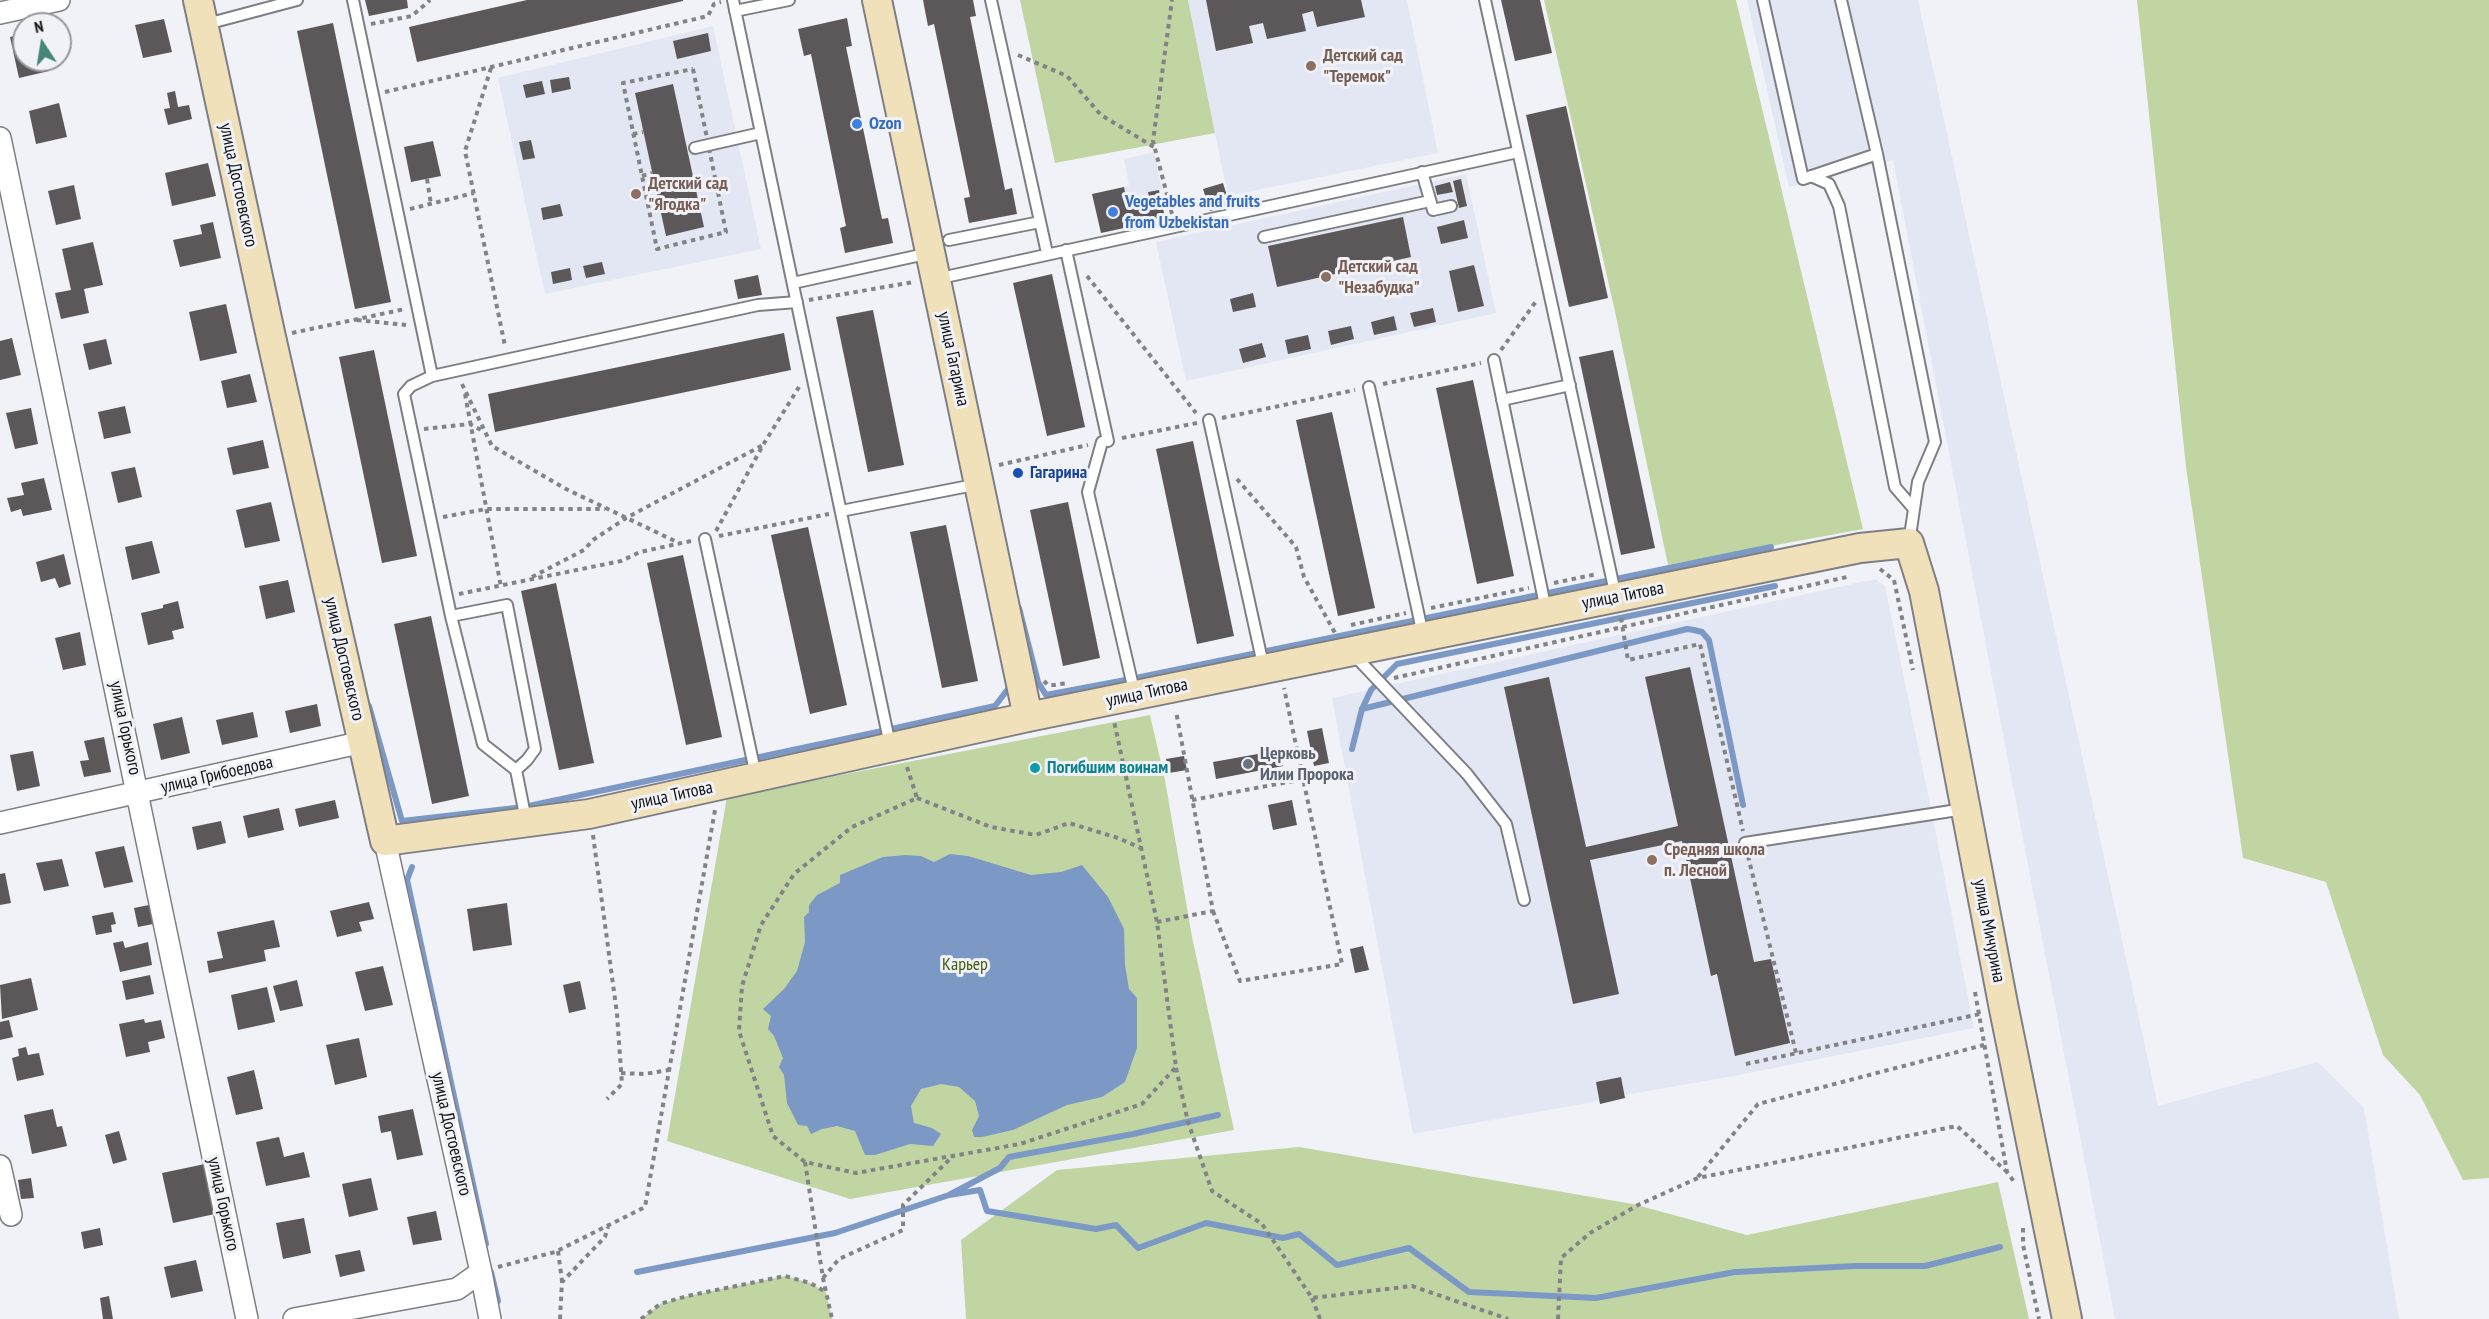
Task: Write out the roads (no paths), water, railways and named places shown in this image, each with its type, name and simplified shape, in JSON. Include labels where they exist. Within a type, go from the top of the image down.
[{"type":"street","points":[[0,14],[59,0]]},
{"type":"street","name":"улица Гагарина","points":[[877,0],[987,475],[1028,717]]},
{"type":"street","name":"улица Достоевского","points":[[200,12],[385,841],[489,1270],[490,1319]]},
{"type":"street","name":"улица Горького","points":[[0,138],[139,793],[247,1319]]},
{"type":"street","name":"улица Титова","points":[[385,841],[589,814],[756,778],[898,755],[1028,717],[1135,696],[1274,676],[1351,652],[1423,637],[1544,599],[1616,597],[1860,548],[1909,543]]},
{"type":"street","name":"улица Мичурина","points":[[1909,543],[1924,591],[1966,808],[1991,1012],[2067,1319]]},
{"type":"street","name":"улица Грибоедова","points":[[0,823],[363,742]]},
{"type":"street","points":[[0,1166],[11,1215]]},
{"type":"street","points":[[294,1319],[457,1289],[489,1270]]},
{"type":"lane","points":[[200,12],[297,0]]},
{"type":"lane","points":[[353,0],[432,376]]},
{"type":"lane","points":[[789,0],[733,4],[841,511],[898,755]]},
{"type":"lane","points":[[991,0],[1047,253]]},
{"type":"lane","points":[[1485,0],[1616,597]]},
{"type":"lane","points":[[1764,0],[1803,179],[1877,154]]},
{"type":"lane","points":[[1841,0],[1877,154],[1935,442],[1918,482],[1909,543]]},
{"type":"lane","points":[[695,148],[761,133]]},
{"type":"lane","points":[[793,283],[938,257],[1047,253],[1066,250],[1518,152]]},
{"type":"lane","points":[[1422,172],[1433,210],[1451,206]]},
{"type":"lane","points":[[1811,176],[1829,184],[1839,206],[1895,487],[1914,509]]},
{"type":"lane","points":[[1264,237],[1431,201]]},
{"type":"lane","points":[[938,257],[1040,222]]},
{"type":"lane","points":[[1066,250],[1105,441],[1088,492],[1135,696]]},
{"type":"lane","points":[[527,823],[516,770],[483,744],[451,616],[404,394],[411,386],[432,376],[758,305],[797,302]]},
{"type":"lane","points":[[1494,360],[1544,599]]},
{"type":"lane","points":[[1503,400],[1570,386]]},
{"type":"lane","points":[[1369,387],[1423,637]]},
{"type":"lane","points":[[1209,420],[1274,676]]},
{"type":"lane","points":[[841,511],[987,475]]},
{"type":"lane","points":[[705,539],[756,778]]},
{"type":"lane","points":[[451,616],[507,605],[535,749],[516,770]]},
{"type":"lane","points":[[1351,652],[1467,774],[1506,824],[1524,900]]},
{"type":"lane","points":[[1745,843],[1966,808]]},
{"type":"water","points":[[950,854],[968,856],[1031,875],[1061,872],[1082,865],[1108,897],[1124,929],[1125,965],[1129,989],[1137,998],[1137,1048],[1125,1082],[1102,1097],[1067,1105],[1013,1130],[982,1137],[974,1137],[972,1130],[979,1116],[975,1101],[959,1087],[941,1084],[921,1089],[911,1106],[914,1123],[932,1128],[941,1134],[933,1146],[910,1144],[875,1155],[865,1155],[855,1131],[837,1126],[811,1134],[807,1126],[798,1125],[787,1103],[784,1075],[779,1067],[783,1058],[774,1036],[768,1029],[771,1016],[763,1009],[784,989],[797,971],[805,942],[804,917],[809,912],[809,905],[817,895],[840,883],[840,875],[883,857],[921,856],[934,862]]},
{"type":"waterway","points":[[1019,608],[1038,682],[1046,695],[1771,547]]},
{"type":"waterway","points":[[1352,749],[1362,709],[1371,690],[1397,664],[1775,586]]},
{"type":"waterway","points":[[1362,709],[1687,629],[1702,632],[1709,640],[1743,805]]},
{"type":"waterway","points":[[369,706],[402,821],[524,807],[887,730],[995,706],[1008,689]]},
{"type":"waterway","points":[[412,867],[407,880],[486,1244]]},
{"type":"waterway","points":[[637,1272],[835,1233],[949,1195],[1000,1168],[1009,1157],[1133,1134],[1218,1115]]},
{"type":"waterway","points":[[949,1195],[980,1190],[987,1211],[1096,1229],[1116,1225],[1138,1248],[1206,1223],[1283,1238],[1299,1234],[1337,1265],[1409,1248],[1469,1292],[1596,1298],[1735,1272],[1856,1266],[1925,1266],[2000,1247]]},
{"type":"waterway","points":[[491,1272],[498,1301]]},
{"type":"place","name":"Детский сад \"Теремок\"","points":[[1311,66]]},
{"type":"place","name":"Ozon","points":[[857,124]]},
{"type":"place","name":"Детский сад \"Ягодка\"","points":[[636,194]]},
{"type":"place","name":"Vegetables and fruits from Uzbekistan","points":[[1113,212]]},
{"type":"place","name":"Детский сад \"Незабудка\"","points":[[1326,277]]},
{"type":"place","name":"Гагарина","points":[[1018,473]]},
{"type":"place","name":"Церковь Илии Пророка","points":[[1248,764]]},
{"type":"place","name":"Погибшим воинам","points":[[1035,768]]},
{"type":"place","name":"Средняя школа п. Лесной","points":[[1652,860]]},
{"type":"park label","name":"Карьер","points":[[965,965]]}]
